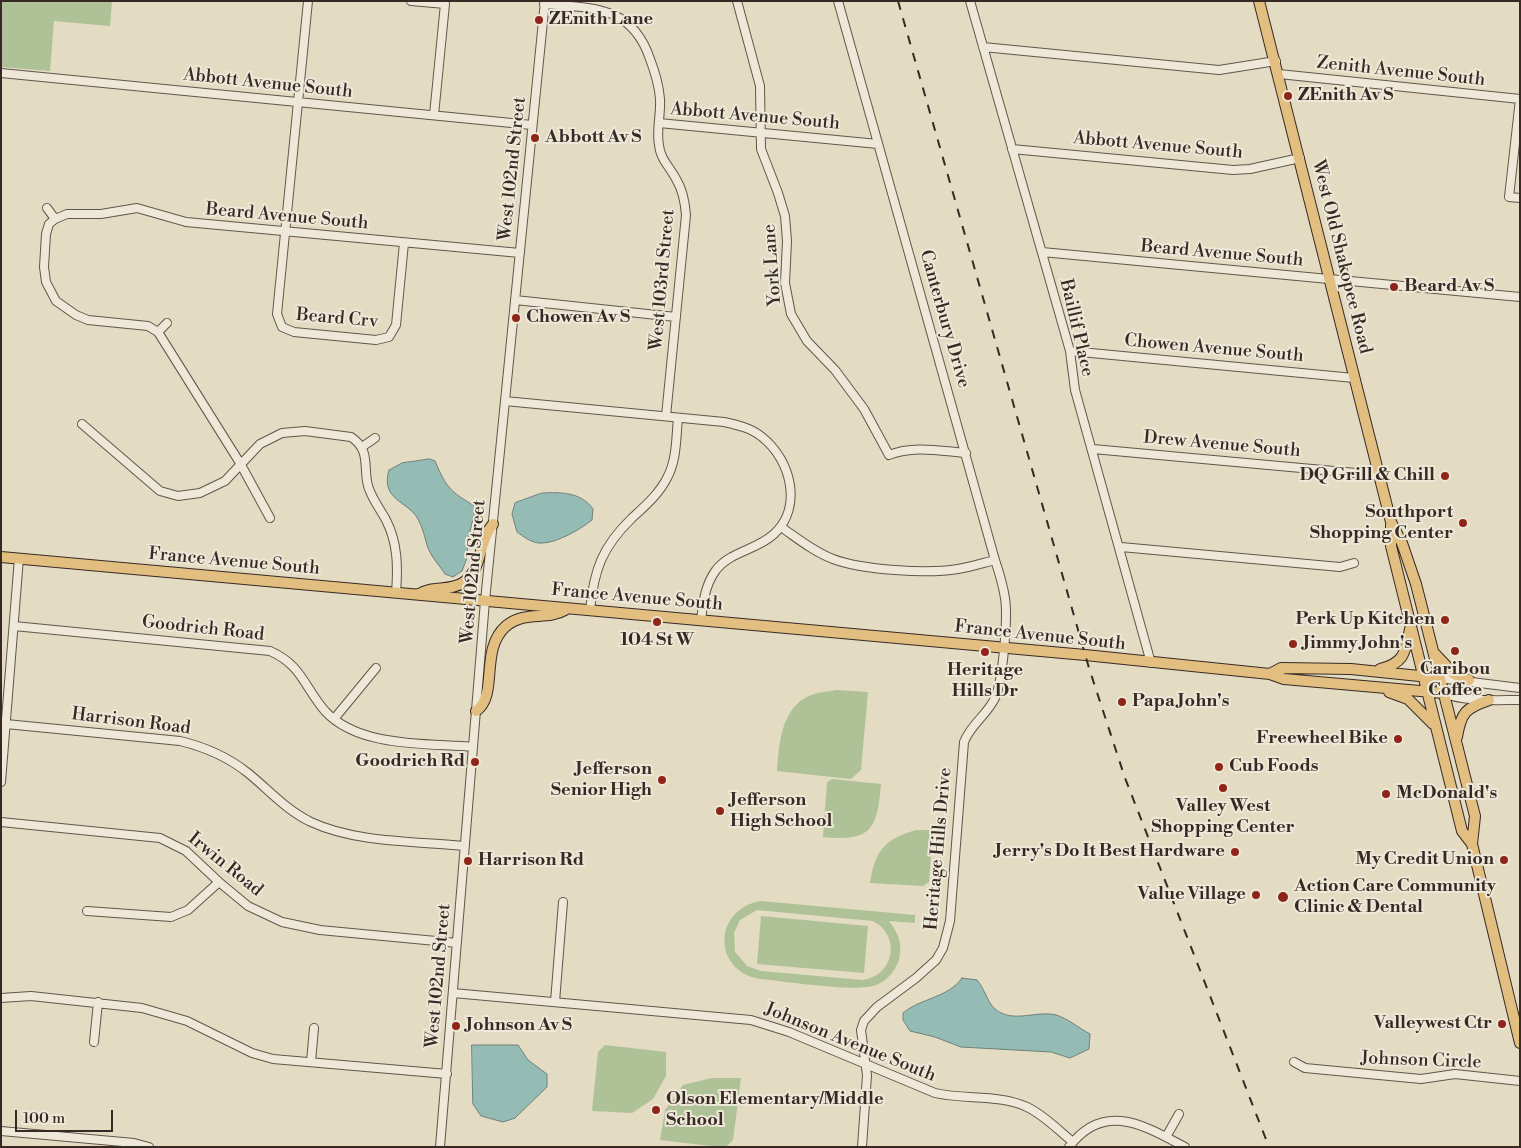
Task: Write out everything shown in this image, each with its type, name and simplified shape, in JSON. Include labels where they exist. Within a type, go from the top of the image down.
[{"type":"main road","name":"West Old Shakopee Road","points":[[1259,1],[1276,61],[1378,475],[1391,522],[1402,543],[1416,584],[1475,816],[1472,844],[1520,1043]]},
{"type":"main road","name":"West Old Shakopee Road","points":[[1391,522],[1391,546],[1435,728],[1462,831],[1472,844]]},
{"type":"main road","points":[[418,595],[425,590],[450,588],[467,580],[475,571],[483,541],[493,524]]},
{"type":"main road","name":"France Avenue South","points":[[1,557],[1003,648],[1270,674],[1284,679],[1443,693]]},
{"type":"main road","points":[[476,711],[484,703],[490,657],[497,637],[502,630],[511,623],[528,616],[559,613],[567,608]]},
{"type":"main road","points":[[1372,671],[1394,666],[1404,654],[1410,626]]},
{"type":"main road","points":[[1433,652],[1454,674],[1469,680]]},
{"type":"main road","name":"France Avenue South","points":[[1270,674],[1281,668],[1372,671],[1439,678]]},
{"type":"main road","points":[[1379,687],[1408,699],[1435,728]]},
{"type":"main road","points":[[1456,743],[1460,721],[1465,711],[1474,705],[1490,700]]},
{"type":"street","points":[[285,232],[308,1]]},
{"type":"street","points":[[411,1],[445,4],[434,115]]},
{"type":"street","name":"York Lane","points":[[738,1],[760,86],[761,149],[785,216],[787,298],[798,328],[807,341],[850,389],[864,409],[889,455],[898,451],[917,449],[966,453]]},
{"type":"street","name":"Canterbury Drive","points":[[838,1],[966,453],[1005,598],[1003,648]]},
{"type":"street","name":"Baillif Place","points":[[970,1],[1070,351],[1076,390],[1121,547],[1151,663]]},
{"type":"street","points":[[544,3],[594,9],[619,16],[629,24],[645,44],[657,79],[660,103],[659,123]]},
{"type":"street","name":"West 102nd Street","points":[[440,1147],[485,601],[544,3]]},
{"type":"street","points":[[983,47],[1219,70],[1276,61]]},
{"type":"street","name":"Abbott Avenue South","points":[[1,73],[532,124]]},
{"type":"street","name":"Zenith Avenue South","points":[[1279,74],[1520,99]]},
{"type":"street","points":[[1520,99],[1508,197],[1520,198]]},
{"type":"street","name":"Abbott Avenue South","points":[[659,123],[878,144]]},
{"type":"street","name":"West 103rd Street","points":[[659,123],[658,144],[660,154],[677,180],[685,203],[666,416]]},
{"type":"street","name":"Abbott Avenue South","points":[[1012,149],[1233,170],[1250,169],[1300,158]]},
{"type":"street","points":[[47,208],[55,219],[49,224],[46,234],[44,267],[46,282],[56,300],[76,315],[88,320],[148,326],[158,332],[240,463],[270,518]]},
{"type":"street","name":"Beard Avenue South","points":[[55,219],[67,214],[101,214],[137,208],[186,222],[520,253]]},
{"type":"street","name":"Beard Crv","points":[[285,232],[277,314],[282,327],[287,331],[376,340],[389,337],[396,325],[404,243]]},
{"type":"street","name":"Beard Avenue South","points":[[1042,252],[1520,297]]},
{"type":"street","points":[[515,300],[676,317]]},
{"type":"street","points":[[158,332],[166,322]]},
{"type":"street","name":"Chowen Avenue South","points":[[1070,351],[1354,378]]},
{"type":"street","points":[[505,401],[724,422],[754,431],[774,448],[787,473],[791,487],[787,515],[780,527],[763,542],[736,554],[717,569],[706,590],[701,621]]},
{"type":"street","points":[[590,610],[595,576],[606,549],[624,526],[656,494],[668,477],[673,464],[678,418]]},
{"type":"street","points":[[82,424],[160,491],[187,496],[213,488],[235,472],[240,463],[260,444],[282,433],[293,431],[344,435],[351,438],[362,447],[366,455],[368,486],[386,521],[396,548],[396,593]]},
{"type":"street","points":[[362,447],[375,438]]},
{"type":"street","name":"Drew Avenue South","points":[[1093,448],[1378,475]]},
{"type":"street","points":[[780,527],[820,553],[840,561],[861,565],[935,571],[958,569],[995,560]]},
{"type":"street","points":[[1121,547],[1340,567],[1354,563]]},
{"type":"street","points":[[1,782],[19,558]]},
{"type":"street","name":"Goodrich Road","points":[[14,626],[270,651],[280,655],[297,669],[316,698],[334,719],[350,730],[381,739],[473,747]]},
{"type":"street","name":"Heritage Hills Drive","points":[[862,1147],[866,1096],[866,1065],[861,1030],[864,1021],[877,1007],[927,970],[940,954],[948,935],[964,742],[974,724],[988,710],[998,690],[1003,648]]},
{"type":"street","points":[[334,719],[376,668]]},
{"type":"street","name":"France Avenue South","points":[[1439,678],[1469,680],[1520,688]]},
{"type":"street","name":"France Avenue South","points":[[1443,693],[1452,696],[1490,700],[1520,700]]},
{"type":"street","name":"Harrison Road","points":[[6,724],[180,740],[234,762],[293,812],[328,829],[347,834],[465,846]]},
{"type":"street","name":"Irwin Road","points":[[1,822],[160,838],[186,851],[248,906],[265,915],[301,927],[457,943]]},
{"type":"street","points":[[87,911],[172,917],[188,910],[219,882]]},
{"type":"street","points":[[555,1002],[563,902]]},
{"type":"street","name":"Johnson Avenue South","points":[[453,993],[751,1020],[789,1032],[935,1094],[1020,1104],[1041,1114],[1071,1144]]},
{"type":"street","points":[[1,998],[31,996],[142,1008],[187,1021],[262,1056],[446,1074]]},
{"type":"street","points":[[94,1042],[98,1002]]},
{"type":"street","points":[[311,1062],[314,1028]]},
{"type":"street","name":"Johnson Circle","points":[[1294,1062],[1305,1068],[1421,1079],[1446,1074],[1520,1081]]},
{"type":"street","points":[[1166,1137],[1179,1114]]},
{"type":"street","points":[[1071,1144],[1092,1127],[1115,1120],[1139,1123],[1185,1147]]},
{"type":"street","points":[[1,1131],[134,1143],[149,1147]]},
{"type":"green space","points":[[1,1],[112,1],[110,26],[54,21],[50,71],[1,67]]},
{"type":"green space","points":[[836,690],[868,692],[861,770],[851,779],[777,771],[783,728],[792,709],[809,696]]},
{"type":"green space","points":[[832,779],[881,784],[874,822],[862,834],[839,838],[823,837],[827,782]]},
{"type":"green space","points":[[916,830],[933,830],[929,882],[923,886],[870,883],[875,862],[883,848],[896,837]]},
{"type":"green space","points":[[761,901],[915,915],[915,923],[889,921],[899,939],[900,954],[895,968],[884,981],[867,987],[820,986],[760,979],[744,974],[733,965],[727,953],[724,940],[727,927],[734,915],[745,906]],"holes":[[[757,910],[873,921],[882,927],[888,935],[891,945],[890,954],[888,963],[882,971],[874,977],[863,980],[761,971],[747,966],[735,952],[734,933],[740,920]]]},
{"type":"green space","points":[[761,916],[868,926],[864,973],[757,964]]},
{"type":"green space","points":[[605,1045],[666,1052],[666,1076],[653,1099],[632,1113],[592,1111],[598,1052]]},
{"type":"green space","points":[[712,1078],[741,1078],[733,1140],[726,1147],[719,1147],[660,1140],[665,1110],[683,1085]]},
{"type":"water","points":[[430,459],[435,461],[446,484],[460,497],[476,507],[468,539],[467,558],[462,571],[453,577],[445,574],[432,555],[423,530],[414,513],[396,499],[388,488],[389,470],[402,463]]},
{"type":"water","points":[[542,493],[570,494],[583,499],[593,509],[592,520],[555,541],[539,543],[529,540],[517,532],[512,514],[515,503]]},
{"type":"water","points":[[962,978],[977,980],[992,1006],[1009,1016],[1048,1014],[1060,1016],[1069,1021],[1090,1034],[1089,1049],[1070,1058],[1051,1052],[961,1047],[935,1037],[910,1031],[903,1020],[903,1013],[949,990]]},
{"type":"water","points":[[472,1045],[518,1045],[528,1060],[547,1074],[547,1087],[515,1118],[503,1122],[481,1116],[473,1104]]},
{"type":"railway","points":[[898,1],[1089,668],[1125,778],[1269,1147]]},
{"type":"place","name":"ZEnith Lane","points":[[539,20]]},
{"type":"place","name":"ZEnith Av S","points":[[1288,96]]},
{"type":"place","name":"Abbott Av S","points":[[535,138]]},
{"type":"place","name":"Beard Av S","points":[[1394,287]]},
{"type":"place","name":"Chowen Av S","points":[[516,318]]},
{"type":"place","name":"DQ Grill & Chill","points":[[1445,476]]},
{"type":"place","name":"Southport Shopping Center","points":[[1463,523]]},
{"type":"place","name":"Perk Up Kitchen","points":[[1445,620]]},
{"type":"place","name":"104 St W","points":[[657,622]]},
{"type":"place","name":"Jimmy John's","points":[[1293,644]]},
{"type":"place","name":"Caribou Coffee","points":[[1455,651]]},
{"type":"place","name":"Heritage Hills Dr","points":[[985,652]]},
{"type":"place","name":"Papa John's","points":[[1122,702]]},
{"type":"place","name":"Freewheel Bike","points":[[1398,739]]},
{"type":"place","name":"Goodrich Rd","points":[[475,762]]},
{"type":"place","name":"Cub Foods","points":[[1219,767]]},
{"type":"place","name":"Jefferson Senior High","points":[[662,780]]},
{"type":"place","name":"Valley West Shopping Center","points":[[1223,788]]},
{"type":"place","name":"McDonald's","points":[[1386,794]]},
{"type":"place","name":"Jefferson High School","points":[[720,811]]},
{"type":"place","name":"Jerry's Do It Best Hardware","points":[[1235,852]]},
{"type":"place","name":"My Credit Union","points":[[1504,860]]},
{"type":"place","name":"Harrison Rd","points":[[468,861]]},
{"type":"place","name":"Value Village","points":[[1256,895]]},
{"type":"place","name":"Action Care Community Clinic & Dental","points":[[1283,897]]},
{"type":"place","name":"Valleywest Ctr","points":[[1502,1024]]},
{"type":"place","name":"Johnson Av S","points":[[456,1026]]},
{"type":"place","name":"Olson Elementary/Middle School","points":[[656,1110]]}]
